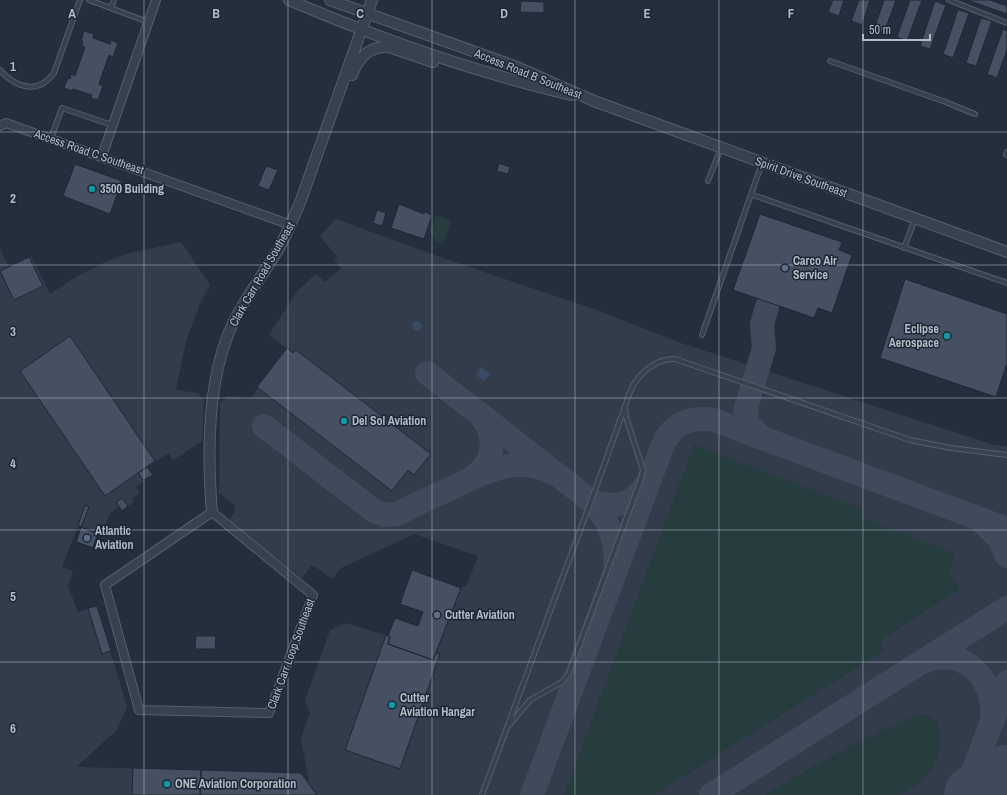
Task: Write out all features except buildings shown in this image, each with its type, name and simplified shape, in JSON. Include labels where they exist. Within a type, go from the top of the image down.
[{"type":"street","points":[[102,156],[156,0]]},
{"type":"street","points":[[289,0],[361,29]]},
{"type":"street","points":[[330,0],[367,13]]},
{"type":"street","name":"Clark Carr Road Southeast","points":[[212,512],[210,486],[212,407],[216,375],[221,353],[233,323],[244,302],[278,250],[291,224],[330,120],[372,0]]},
{"type":"street","name":"Access Road B Southeast","points":[[367,13],[517,67],[594,101]]},
{"type":"street","name":"Access Road B Southeast","points":[[361,29],[470,68],[594,101]]},
{"type":"street","points":[[330,120],[341,108],[358,60],[365,53],[376,47],[389,47],[446,67],[470,68]]},
{"type":"street","name":"Spirit Drive Southeast","points":[[594,101],[1007,252]]},
{"type":"street","name":"Access Road C Southeast","points":[[2,123],[51,138],[291,224]]},
{"type":"street","name":"Clark Carr Loop Southeast","points":[[212,512],[314,595],[269,714],[139,710],[105,585],[212,512]]},
{"type":"lane","points":[[0,70],[8,78],[24,86],[43,85],[48,82],[54,73],[80,0]]},
{"type":"lane","points":[[89,0],[148,22]]},
{"type":"lane","points":[[111,8],[114,0]]},
{"type":"lane","points":[[949,0],[1007,23]]},
{"type":"lane","points":[[830,61],[944,101],[975,114]]},
{"type":"lane","points":[[51,138],[62,108],[112,125]]},
{"type":"lane","points":[[708,182],[721,148]]},
{"type":"lane","points":[[702,335],[715,294],[752,195],[762,163]]},
{"type":"lane","points":[[752,195],[1007,283]]},
{"type":"lane","points":[[904,248],[915,219]]},
{"type":"lane","points":[[482,795],[626,403],[636,380],[650,367],[662,361],[675,359],[910,440],[951,448],[1007,454]]},
{"type":"lane","points":[[502,738],[511,721],[530,700],[562,682],[569,673],[640,482],[643,470],[626,417],[626,403]]},
{"type":"shaded area","points":[[336,219],[440,257],[594,309],[681,343],[994,445],[1007,446],[1007,795],[0,795],[0,249],[9,267],[31,256],[50,294],[74,278],[103,263],[126,254],[181,242],[210,285],[200,304],[186,341],[176,390],[198,393],[204,400],[202,441],[173,460],[168,453],[147,467],[153,475],[136,486],[140,493],[132,499],[134,502],[122,511],[119,507],[110,513],[102,535],[98,534],[93,548],[76,542],[81,528],[78,526],[62,567],[73,571],[68,586],[78,612],[97,606],[127,707],[116,731],[76,767],[301,773],[309,783],[301,738],[310,713],[305,701],[330,630],[346,623],[388,636],[395,618],[418,626],[423,612],[400,604],[412,570],[461,588],[462,586],[466,587],[478,556],[414,534],[341,568],[332,579],[314,566],[311,566],[302,578],[228,521],[235,512],[234,504],[219,493],[220,403],[228,396],[251,398],[287,349],[269,335],[297,291],[316,274],[325,282],[341,269],[334,259],[337,257],[320,236]]},
{"type":"green space","points":[[436,215],[451,220],[443,244],[436,242],[430,231]]},
{"type":"green space","points":[[694,445],[863,509],[861,517],[956,554],[949,572],[960,589],[881,640],[885,650],[654,795],[564,795]]},
{"type":"green space","points":[[919,714],[929,716],[936,722],[939,730],[939,750],[936,760],[926,777],[917,785],[905,792],[898,795],[766,795],[841,751]]},
{"type":"water","points":[[415,321],[419,321],[421,322],[421,330],[415,331],[412,328],[412,324]]},
{"type":"water","points":[[481,367],[490,374],[484,381],[476,375]]},
{"type":"taxiway","points":[[761,437],[748,424],[745,411],[764,348],[762,324],[767,307]]},
{"type":"taxiway","points":[[427,373],[591,501],[607,522],[610,530],[613,539],[615,566]]},
{"type":"taxiway","points":[[472,478],[480,472],[489,457],[491,448],[490,431],[480,415]]},
{"type":"taxiway","points":[[532,795],[662,447],[666,439],[676,427],[682,423],[697,419],[714,420],[1007,529]]},
{"type":"taxiway","points":[[264,426],[374,511],[385,515],[397,514],[483,474],[508,466],[533,466],[547,470],[561,477]]},
{"type":"taxiway","points":[[591,501],[607,505],[623,503],[636,496],[647,483]]},
{"type":"taxiway","points":[[981,521],[999,538],[1007,556]]},
{"type":"taxiway","points":[[711,795],[1007,608]]},
{"type":"taxiway","points":[[925,661],[940,657],[954,658],[966,663],[977,672],[985,682],[990,695],[992,709],[991,724]]},
{"type":"taxiway","points":[[964,795],[1007,682]]},
{"type":"runway","points":[[974,795],[1007,775]]},
{"type":"place","name":"3500 Building","points":[[92,189]]},
{"type":"place","name":"Carco Air Service","points":[[785,268]]},
{"type":"place","name":"Eclipse Aerospace","points":[[947,336]]},
{"type":"place","name":"Del Sol Aviation","points":[[344,421]]},
{"type":"place","name":"Atlantic Aviation","points":[[87,538]]},
{"type":"place","name":"Cutter Aviation","points":[[437,615]]},
{"type":"place","name":"Cutter Aviation Hangar","points":[[392,705]]},
{"type":"place","name":"ONE Aviation Corporation","points":[[167,784]]}]
